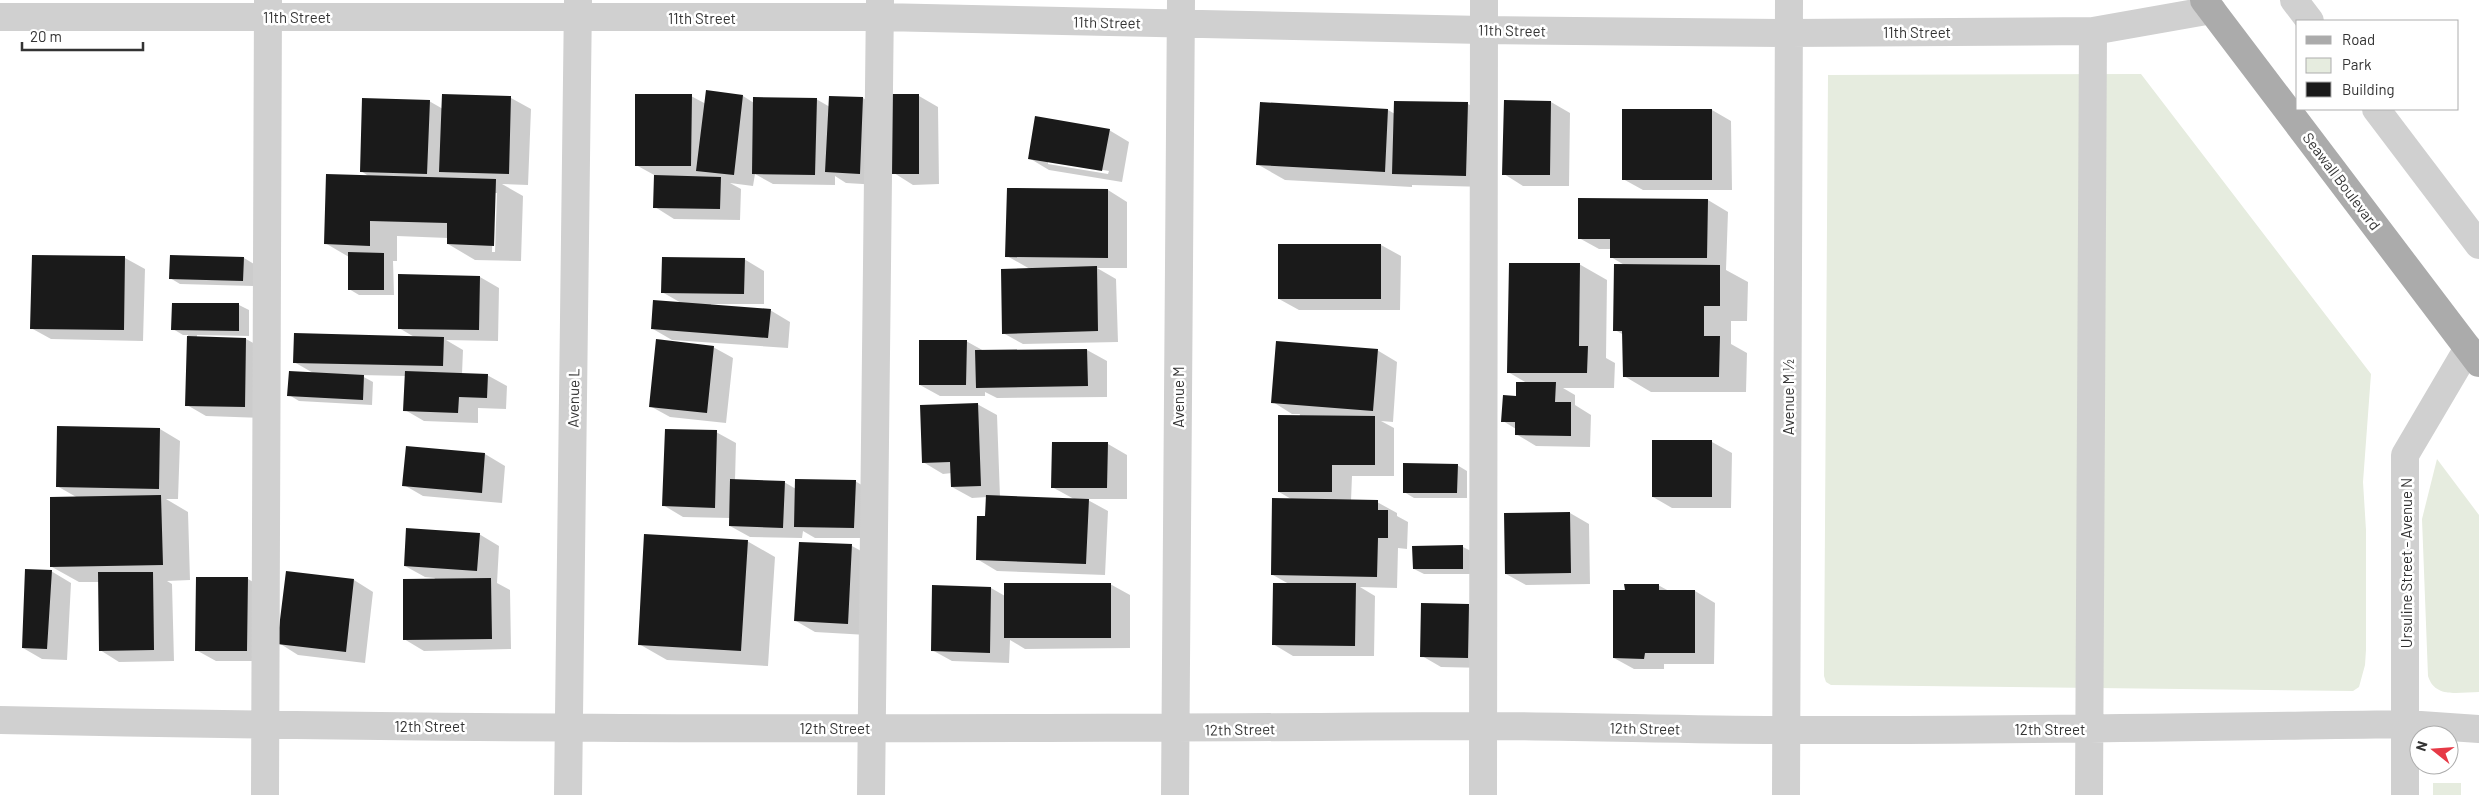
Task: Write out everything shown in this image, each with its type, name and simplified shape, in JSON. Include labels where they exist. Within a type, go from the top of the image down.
[{"type":"main road","name":"Seawall Boulevard","points":[[2208,5],[2473,355]]},
{"type":"street","points":[[1483,795],[1484,0]]},
{"type":"street","name":"Avenue M ½","points":[[1786,795],[1789,0]]},
{"type":"street","points":[[2294,0],[2309,20]]},
{"type":"street","name":"11th Street","points":[[0,17],[268,8],[880,9],[1181,12],[1483,30],[1789,33],[2093,31],[2208,5]]},
{"type":"street","points":[[265,795],[268,8]]},
{"type":"street","name":"Avenue L","points":[[568,795],[578,9]]},
{"type":"street","points":[[871,795],[880,9]]},
{"type":"street","name":"Avenue M","points":[[1175,795],[1181,12]]},
{"type":"street","points":[[2089,795],[2093,31]]},
{"type":"street","points":[[2377,110],[2479,245]]},
{"type":"street","name":"Ursuline Street - Avenue N","points":[[2406,795],[2405,455],[2473,355]]},
{"type":"street","name":"12th Street","points":[[0,720],[266,726],[872,729],[1483,726],[1786,730],[2089,729],[2406,724],[2479,729]]},
{"type":"green space","points":[[2141,74],[2371,374],[2363,482],[2366,530],[2366,650],[2365,665],[2359,687],[2353,691],[1831,685],[1826,682],[1824,676],[1828,75]]},
{"type":"green space","points":[[2437,459],[2479,515],[2479,692],[2449,693],[2442,691],[2431,683],[2428,676],[2422,519]]},
{"type":"green space","points":[[2433,783],[2461,783],[2461,795],[2433,795]]},
{"type":"building","points":[[706,90],[743,95],[734,175],[696,171]]},
{"type":"building","points":[[442,94],[511,96],[509,174],[439,172]]},
{"type":"building","points":[[635,94],[692,94],[691,166],[635,166]]},
{"type":"building","points":[[892,94],[919,94],[919,174],[892,174]]},
{"type":"building","points":[[829,96],[863,97],[860,174],[825,172]]},
{"type":"building","points":[[753,97],[817,98],[815,175],[752,174]]},
{"type":"building","points":[[362,98],[430,100],[427,174],[360,172]]},
{"type":"building","points":[[1504,100],[1551,101],[1550,175],[1502,175]]},
{"type":"building","points":[[1394,101],[1468,102],[1466,176],[1392,174]]},
{"type":"building","points":[[1260,102],[1388,109],[1385,172],[1256,165]]},
{"type":"building","points":[[1622,109],[1712,109],[1712,180],[1622,180]]},
{"type":"building","points":[[1035,116],[1110,129],[1102,171],[1028,159]]},
{"type":"building","points":[[326,174],[496,179],[494,246],[447,244],[447,223],[370,221],[370,246],[324,244]]},
{"type":"building","points":[[654,175],[721,177],[720,209],[653,208]]},
{"type":"building","points":[[1007,188],[1108,189],[1108,258],[1005,257]]},
{"type":"building","points":[[1578,198],[1708,199],[1707,258],[1610,258],[1610,239],[1578,239]]},
{"type":"building","points":[[1278,244],[1381,244],[1381,299],[1278,299]]},
{"type":"building","points":[[348,252],[384,253],[384,290],[348,290]]},
{"type":"building","points":[[32,255],[125,256],[124,330],[30,329]]},
{"type":"building","points":[[170,255],[244,257],[243,281],[169,279]]},
{"type":"building","points":[[662,257],[745,258],[744,294],[661,293]]},
{"type":"building","points":[[1509,263],[1580,263],[1579,346],[1588,346],[1587,373],[1507,373]]},
{"type":"building","points":[[1614,264],[1720,265],[1720,306],[1704,306],[1704,336],[1720,336],[1719,377],[1623,377],[1622,331],[1613,331]]},
{"type":"building","points":[[1097,266],[1098,331],[1002,334],[1001,269]]},
{"type":"building","points":[[398,274],[480,276],[479,330],[398,329]]},
{"type":"building","points":[[653,300],[771,309],[768,338],[651,329]]},
{"type":"building","points":[[172,303],[239,303],[239,331],[171,330]]},
{"type":"building","points":[[294,333],[444,337],[443,366],[293,363]]},
{"type":"building","points":[[187,336],[246,338],[245,407],[185,406]]},
{"type":"building","points":[[656,339],[714,346],[707,413],[649,407]]},
{"type":"building","points":[[919,340],[967,340],[966,385],[919,385]]},
{"type":"building","points":[[1276,341],[1378,349],[1373,411],[1271,403]]},
{"type":"building","points":[[1087,349],[1088,386],[976,388],[975,350]]},
{"type":"building","points":[[289,371],[364,375],[363,400],[287,396]]},
{"type":"building","points":[[405,371],[488,374],[487,398],[459,397],[458,413],[403,411]]},
{"type":"building","points":[[1516,382],[1556,382],[1555,402],[1571,402],[1571,436],[1515,435],[1515,422],[1501,422],[1503,395],[1516,396]]},
{"type":"building","points":[[978,403],[981,486],[951,487],[950,462],[922,463],[920,405]]},
{"type":"building","points":[[1278,415],[1375,416],[1375,465],[1332,465],[1332,492],[1278,492]]},
{"type":"building","points":[[57,426],[160,428],[159,489],[56,487]]},
{"type":"building","points":[[665,429],[717,430],[715,508],[662,506]]},
{"type":"building","points":[[1652,440],[1712,440],[1712,497],[1652,497]]},
{"type":"building","points":[[1052,442],[1108,442],[1107,488],[1051,488]]},
{"type":"building","points":[[406,446],[485,453],[482,493],[402,486]]},
{"type":"building","points":[[1403,463],[1458,464],[1457,493],[1403,493]]},
{"type":"building","points":[[730,479],[785,481],[783,528],[729,526]]},
{"type":"building","points":[[795,479],[856,480],[854,528],[794,527]]},
{"type":"building","points":[[161,495],[163,565],[50,567],[50,497]]},
{"type":"building","points":[[986,495],[1089,499],[1086,564],[976,560],[977,516],[985,516]]},
{"type":"building","points":[[1272,498],[1378,500],[1378,510],[1388,510],[1388,538],[1378,538],[1377,577],[1271,575]]},
{"type":"building","points":[[1570,512],[1571,573],[1505,574],[1504,513]]},
{"type":"building","points":[[406,528],[480,533],[477,571],[404,566]]},
{"type":"building","points":[[644,534],[748,540],[741,651],[638,645]]},
{"type":"building","points":[[799,542],[852,544],[848,624],[794,621]]},
{"type":"building","points":[[1463,545],[1463,569],[1413,569],[1412,546]]},
{"type":"building","points":[[25,569],[52,570],[47,649],[22,648]]},
{"type":"building","points":[[286,571],[354,579],[346,652],[277,644]]},
{"type":"building","points":[[98,572],[153,572],[154,650],[99,651]]},
{"type":"building","points":[[196,577],[248,577],[247,651],[195,651]]},
{"type":"building","points":[[491,578],[492,639],[403,640],[403,579]]},
{"type":"building","points":[[1004,583],[1111,583],[1111,638],[1004,638]]},
{"type":"building","points":[[1273,583],[1356,583],[1355,646],[1272,645]]},
{"type":"building","points":[[1624,584],[1659,584],[1659,590],[1695,590],[1695,653],[1645,653],[1644,659],[1613,658],[1613,590],[1625,590]]},
{"type":"building","points":[[932,585],[991,587],[990,653],[931,651]]},
{"type":"building","points":[[1421,603],[1469,604],[1468,658],[1420,657]]}]
